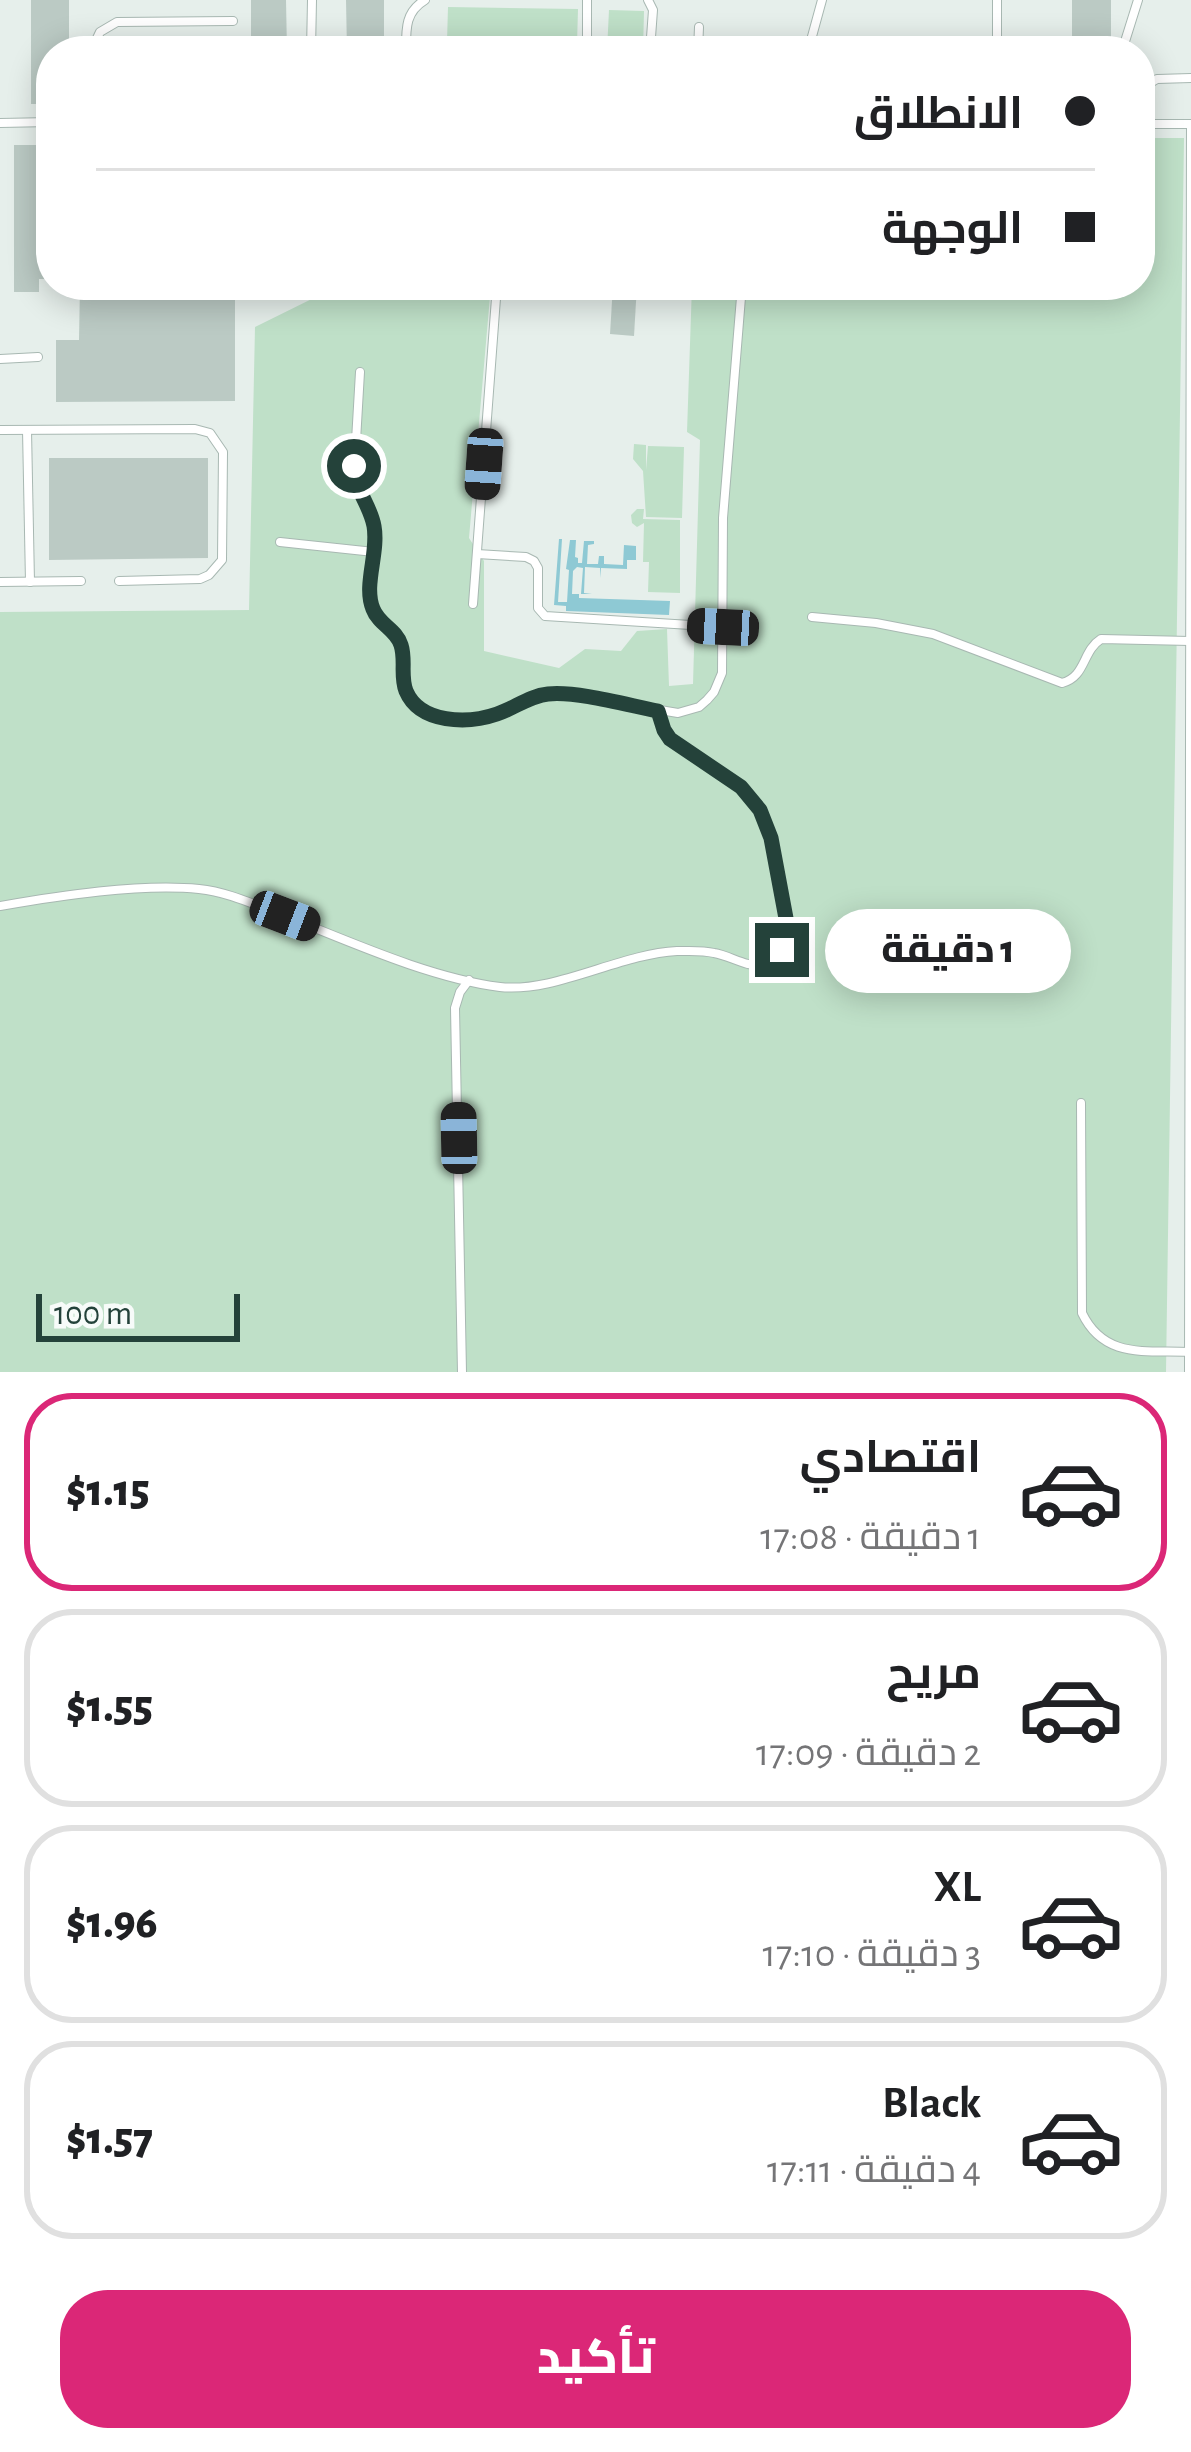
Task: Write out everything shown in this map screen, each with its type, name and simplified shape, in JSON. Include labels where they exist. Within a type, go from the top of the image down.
[{"type":"lane","points":[[311,36],[312,0]]},
{"type":"lane","points":[[407,36],[412,10],[425,0]]},
{"type":"lane","points":[[587,0],[587,36]]},
{"type":"lane","points":[[648,0],[651,36]]},
{"type":"lane","points":[[812,36],[822,0]]},
{"type":"lane","points":[[997,0],[997,36]]},
{"type":"lane","points":[[1127,36],[1138,0]]},
{"type":"lane","points":[[98,36],[117,22],[233,21]]},
{"type":"lane","points":[[699,27],[699,36]]},
{"type":"lane","points":[[1155,80],[1191,78]]},
{"type":"lane","points":[[0,123],[36,122]]},
{"type":"lane","points":[[1155,124],[1191,124],[1189,1372]]},
{"type":"lane","points":[[473,604],[496,300]]},
{"type":"lane","points":[[360,372],[354,476],[372,519],[370,596],[373,609],[401,644],[406,691],[416,705],[429,714],[481,718],[558,693],[658,711],[689,711],[714,692],[722,673],[725,482],[741,300]]},
{"type":"lane","points":[[0,359],[38,357]]},
{"type":"lane","points":[[0,430],[195,429],[210,433],[220,444],[224,551],[217,569],[200,579],[119,581]]},
{"type":"lane","points":[[27,430],[30,582]]},
{"type":"lane","points":[[280,542],[374,552]]},
{"type":"lane","points":[[477,554],[534,560],[538,608],[549,617],[723,627]]},
{"type":"lane","points":[[0,582],[81,581]]},
{"type":"lane","points":[[812,617],[933,634],[1062,683],[1072,680],[1092,645],[1101,639],[1190,641]]},
{"type":"lane","points":[[0,906],[75,895],[200,889],[234,896],[384,955],[470,980],[520,988],[652,953],[713,952],[765,964],[782,950],[788,929],[771,838],[760,810],[741,787],[670,739],[658,711]]},
{"type":"lane","points":[[462,1372],[455,1007],[470,980]]},
{"type":"lane","points":[[1081,1103],[1082,1313],[1100,1340],[1114,1347],[1189,1352]]},
{"type":"green space","points":[[448,7],[578,9],[577,36],[447,36]]},
{"type":"green space","points":[[609,10],[644,11],[643,36],[608,36]]},
{"type":"green space","points":[[1155,138],[1184,138],[1166,1372],[0,1372],[0,612],[249,610],[255,327],[310,300],[490,300],[469,538],[484,561],[484,651],[559,668],[585,649],[621,651],[637,631],[667,629],[669,686],[693,684],[700,440],[687,432],[691,300],[1155,300]]},
{"type":"green space","points":[[634,444],[646,445],[646,470],[648,446],[684,447],[682,518],[646,517],[643,471],[633,459]]},
{"type":"green space","points":[[644,509],[643,519],[680,520],[680,593],[648,592],[644,523],[637,527],[632,523],[631,515]]},
{"type":"water","points":[[559,539],[558,602],[567,602],[570,540],[576,540],[578,563],[582,563],[584,541],[594,541],[588,545],[587,564],[598,564],[599,556],[604,556],[604,564],[623,565],[624,545],[636,546],[636,560],[627,560],[627,569],[601,568],[600,578],[600,568],[585,567],[584,593],[592,594],[581,594],[583,568],[577,567],[572,594],[670,601],[669,615],[566,611],[566,606],[554,605]]},
{"type":"building","points":[[31,0],[69,0],[69,36],[36,36],[36,104],[31,104]]},
{"type":"building","points":[[251,0],[286,0],[287,36],[251,36]]},
{"type":"building","points":[[346,0],[384,0],[384,36],[347,36]]},
{"type":"building","points":[[1072,0],[1111,0],[1111,36],[1072,36]]},
{"type":"building","points":[[14,145],[36,145],[36,292],[14,292]]},
{"type":"building","points":[[80,300],[235,300],[235,401],[56,402],[56,340],[79,340]]},
{"type":"building","points":[[612,300],[636,300],[634,336],[610,334]]},
{"type":"building","points":[[49,458],[208,458],[208,558],[49,560]]},
{"type":"route","points":[[354,466],[356,485],[375,530],[371,602],[380,621],[401,644],[404,684],[416,705],[436,716],[481,718],[558,693],[658,711],[670,739],[741,787],[760,810],[771,838],[788,929],[782,950]]}]
